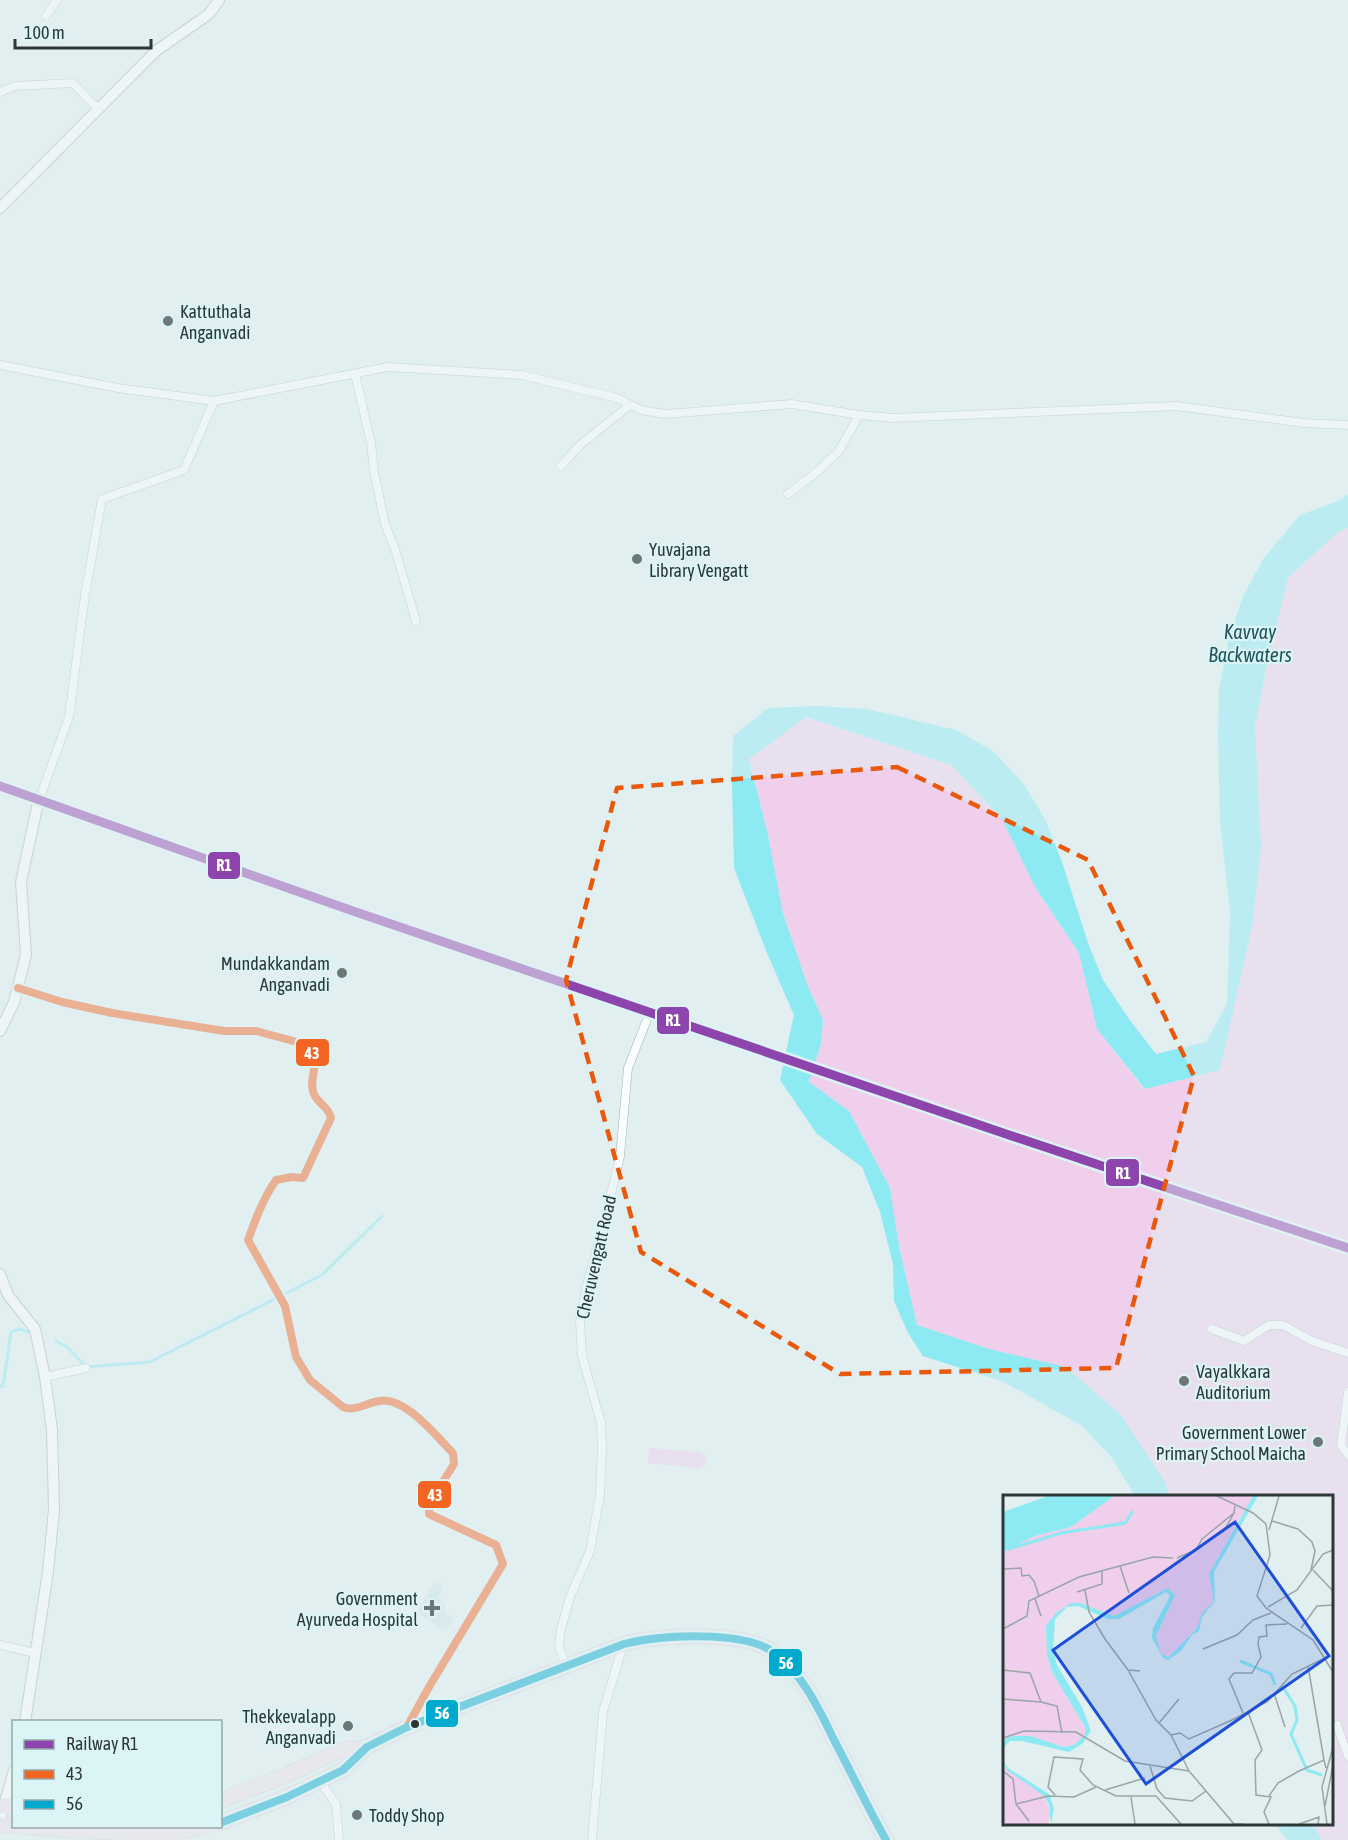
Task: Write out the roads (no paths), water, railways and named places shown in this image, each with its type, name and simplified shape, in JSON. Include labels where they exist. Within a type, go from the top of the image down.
[{"type":"highway","points":[[222,1822],[287,1797],[343,1770],[367,1747],[407,1727],[624,1644],[645,1639],[690,1636],[748,1641],[771,1651],[791,1669],[813,1697],[886,1840]]},
{"type":"highway","points":[[222,1800],[287,1775],[338,1751],[367,1747]]},
{"type":"highway","points":[[27,1828],[75,1836],[172,1834],[200,1828]]},
{"type":"street","points":[[46,16],[57,0]]},
{"type":"street","points":[[0,208],[156,51],[209,14],[219,0]]},
{"type":"street","points":[[0,92],[15,86],[73,83],[98,109]]},
{"type":"street","points":[[0,365],[118,388],[213,402],[388,368],[522,375],[617,398],[641,410],[665,414],[792,404],[893,418],[1176,406],[1304,423],[1348,425]]},
{"type":"street","points":[[355,374],[371,443],[374,472],[385,524],[395,549],[416,621]]},
{"type":"street","points":[[0,1032],[14,1002],[26,955],[21,882],[38,803],[69,717],[85,595],[102,499],[184,471],[213,402]]},
{"type":"street","points":[[561,466],[580,445],[630,405]]},
{"type":"street","points":[[788,494],[839,451],[859,415]]},
{"type":"street","points":[[18,988],[62,1002],[112,1013],[224,1031],[256,1030],[297,1042],[314,1054],[312,1087],[314,1096],[330,1111],[331,1118],[303,1178],[292,1177],[276,1180],[267,1193],[258,1210],[248,1240],[283,1301],[296,1358],[310,1380],[343,1407],[349,1409],[385,1400],[406,1408],[453,1453],[454,1464],[429,1504],[429,1514],[496,1545],[503,1564],[407,1727]]},
{"type":"street","name":"Cheruvengatt Road","points":[[566,1667],[559,1646],[561,1629],[570,1597],[590,1551],[600,1496],[602,1456],[601,1423],[582,1356],[580,1321],[586,1284],[600,1239],[620,1156],[628,1068],[646,1022]]},
{"type":"street","points":[[0,1274],[4,1295],[35,1329],[45,1377],[52,1430],[54,1509],[48,1572],[24,1720]]},
{"type":"street","points":[[1212,1329],[1244,1341],[1269,1325],[1283,1325],[1312,1341],[1348,1353]]},
{"type":"street","points":[[45,1377],[86,1368]]},
{"type":"street","points":[[1348,1392],[1341,1445],[1348,1455]]},
{"type":"street","points":[[592,1840],[603,1712],[624,1644]]},
{"type":"street","points":[[0,1645],[35,1653]]},
{"type":"street","points":[[1337,1725],[1348,1756]]},
{"type":"street","points":[[4,1809],[12,1779]]},
{"type":"street","points":[[319,1780],[336,1804],[339,1840]]},
{"type":"water","name":"Kavvay Backwaters","points":[[1348,495],[1348,528],[1338,532],[1288,578],[1269,655],[1255,726],[1261,847],[1253,922],[1220,1070],[1145,1089],[1097,1029],[1079,953],[1035,887],[1002,819],[951,765],[806,717],[749,759],[768,835],[783,913],[807,984],[823,1020],[821,1044],[809,1082],[849,1111],[890,1188],[899,1246],[917,1325],[989,1349],[1066,1367],[1122,1416],[1165,1482],[1169,1495],[1134,1495],[1112,1458],[1082,1426],[1004,1382],[923,1356],[908,1333],[894,1301],[893,1264],[880,1212],[862,1167],[817,1134],[780,1080],[794,1015],[734,868],[733,736],[768,708],[817,706],[867,709],[956,730],[993,751],[1023,783],[1045,819],[1103,980],[1129,1019],[1156,1054],[1206,1042],[1227,1004],[1230,912],[1220,821],[1218,735],[1219,689],[1229,638],[1243,596],[1264,558],[1300,515]]},
{"type":"water","points":[[1277,1825],[1314,1825],[1322,1840],[1287,1840]]},
{"type":"waterway","points":[[56,1341],[67,1347],[86,1367],[150,1362],[322,1275],[382,1216]]},
{"type":"waterway","points":[[0,1386],[3,1386],[11,1332],[19,1329],[32,1333]]},
{"type":"rail line","name":"R1","points":[[0,786],[350,910],[1348,1248]]},
{"type":"place","name":"Kattuthala Anganvadi","points":[[168,321]]},
{"type":"place","name":"Yuvajana Library Vengatt","points":[[637,559]]},
{"type":"place","name":"Mundakkandam Anganvadi","points":[[342,973]]},
{"type":"place","name":"Vayalkkara Auditorium","points":[[1184,1381]]},
{"type":"place","name":"Government Lower Primary School Maicha","points":[[1318,1442]]},
{"type":"place","name":"Government Ayurveda Hospital","points":[[432,1608]]},
{"type":"place","name":"Thekkevalapp Anganvadi","points":[[348,1726]]},
{"type":"place","name":"Toddy Shop","points":[[357,1815]]}]
